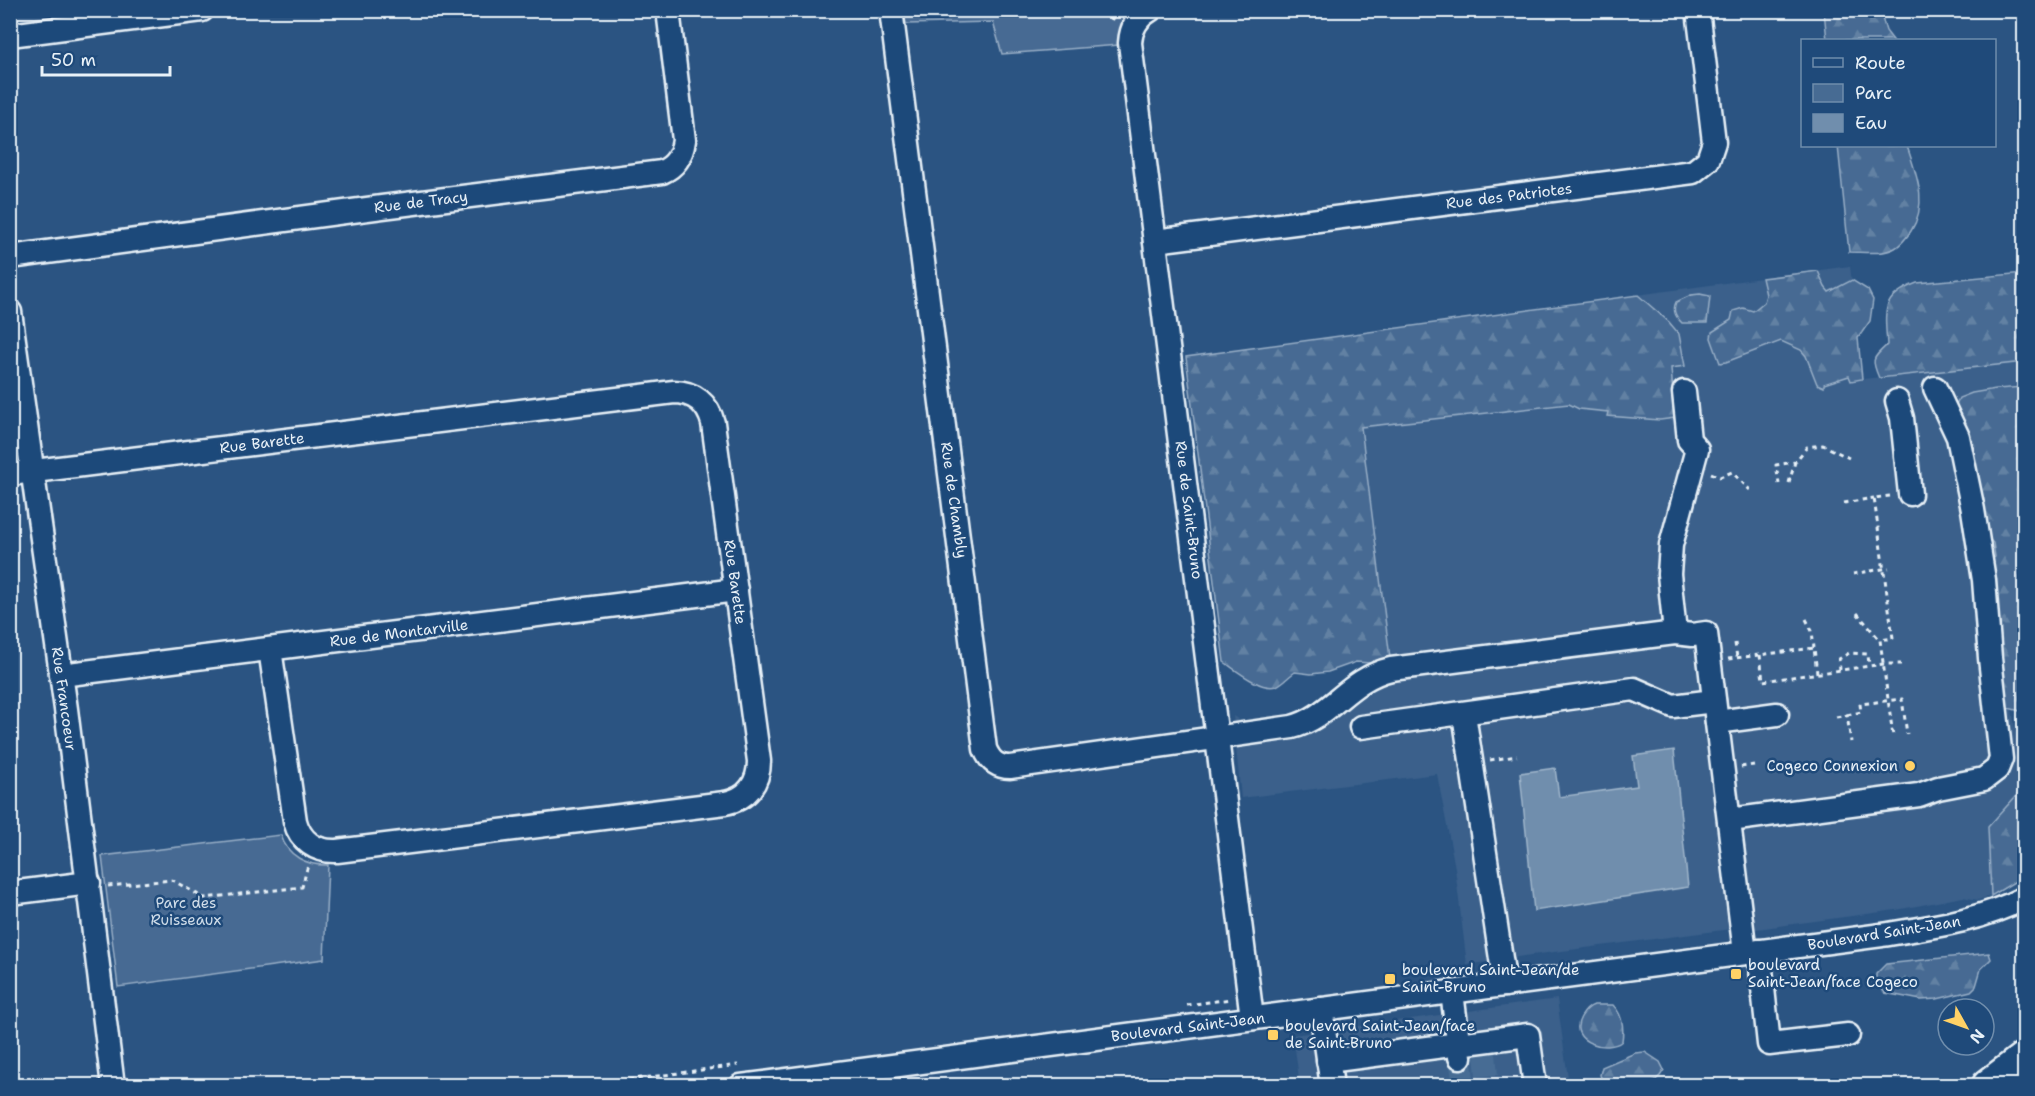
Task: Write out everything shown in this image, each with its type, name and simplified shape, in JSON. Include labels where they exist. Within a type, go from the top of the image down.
[{"type":"highway","points":[[1989,1086],[2025,1059]]},
{"type":"street","points":[[10,35],[202,10]]},
{"type":"street","name":"Rue de Tracy","points":[[10,257],[662,172],[679,159],[684,140],[668,10]]},
{"type":"street","name":"Rue de Chambly","points":[[891,10],[986,752],[996,764],[1010,767],[1292,727],[1318,716],[1363,679],[1390,669],[1675,633],[1692,635],[1706,633],[1715,711]]},
{"type":"street","name":"Rue de Saint-Bruno","points":[[1150,10],[1136,22],[1130,36],[1130,43],[1252,1018]]},
{"type":"street","name":"Rue des Patriotes","points":[[1155,241],[1693,172],[1708,160],[1714,142],[1698,10]]},
{"type":"street","name":"Rue Francoeur","points":[[10,312],[22,473],[61,675],[113,1086]]},
{"type":"street","points":[[1730,820],[1919,795],[1938,788],[1983,779],[1992,775],[2000,765],[2001,749],[1990,658],[1984,580],[1973,510],[1958,437],[1935,387]]},
{"type":"street","name":"Rue Barette","points":[[22,473],[681,392],[701,401],[711,417],[759,761],[758,774],[750,790],[740,798],[725,803],[337,851],[324,851],[313,846]]},
{"type":"street","points":[[1675,633],[1671,608],[1670,555],[1673,535],[1697,449],[1689,440],[1684,392]]},
{"type":"street","points":[[1897,401],[1902,418],[1902,495]]},
{"type":"street","name":"Rue de Montarville","points":[[61,675],[736,590]]},
{"type":"street","points":[[270,650],[295,821],[299,833],[313,846]]},
{"type":"street","points":[[1361,727],[1634,689],[1673,706],[1777,714]]},
{"type":"street","points":[[1715,711],[1730,820],[1769,1044],[1848,1035]]},
{"type":"street","points":[[1464,714],[1505,985]]},
{"type":"street","points":[[10,893],[89,883]]},
{"type":"street","name":"Boulevard Saint-Jean","points":[[741,1086],[1937,926],[1984,915],[2025,898]]},
{"type":"street","points":[[1452,992],[1459,1051]]},
{"type":"street","points":[[1321,1009],[1332,1086]]},
{"type":"street","points":[[1328,1061],[1484,1048],[1528,1035],[1535,1086]]},
{"type":"path","points":[[1013,10],[1018,14],[1026,10]]},
{"type":"path","points":[[1789,483],[1795,462],[1807,447],[1823,445],[1849,458]]},
{"type":"path","points":[[1779,484],[1776,465],[1795,462]]},
{"type":"path","points":[[1692,465],[1720,477],[1732,472],[1750,490]]},
{"type":"path","points":[[1844,503],[1902,495]]},
{"type":"path","points":[[1874,498],[1886,569],[1893,638],[1880,640]]},
{"type":"path","points":[[1852,574],[1886,569]]},
{"type":"path","points":[[1857,613],[1880,640],[1893,736]]},
{"type":"path","points":[[1806,619],[1812,631],[1817,673]]},
{"type":"path","points":[[1735,643],[1737,658]]},
{"type":"path","points":[[1719,660],[1814,648]]},
{"type":"path","points":[[1840,670],[1839,658],[1849,653],[1868,654],[1869,666]]},
{"type":"path","points":[[1760,655],[1763,681],[1884,664],[1901,664]]},
{"type":"path","points":[[1836,717],[1861,712],[1860,704],[1902,699],[1907,734]]},
{"type":"path","points":[[1847,715],[1851,742]]},
{"type":"path","points":[[1488,766],[1489,760],[1518,756]]},
{"type":"path","points":[[1734,768],[1754,765]]},
{"type":"path","points":[[89,883],[101,886],[172,880],[204,898],[302,887],[313,846]]},
{"type":"shaded area","points":[[1850,266],[1863,379],[2024,362],[2024,387],[1972,394],[1981,426],[2012,710],[2024,779],[2024,787],[1988,827],[1991,896],[1978,900],[1963,897],[1896,910],[1757,929],[1731,929],[1467,965],[1455,868],[1437,774],[1241,798],[1233,716],[1244,723],[1291,717],[1311,707],[1359,669],[1370,663],[1390,658],[1361,427],[1623,399],[1615,298]]},
{"type":"shaded area","points":[[1557,999],[1569,1085],[1300,1085],[1293,1035]]},
{"type":"green space","points":[[904,11],[1132,11],[1127,15],[1119,45],[1002,54],[993,22],[906,24]]},
{"type":"green space","points":[[1824,11],[1880,11],[1886,31],[1892,39],[1827,39]]},
{"type":"green space","points":[[1838,147],[1907,147],[1920,199],[1919,210],[1911,231],[1902,242],[1890,250],[1849,252]]},
{"type":"green space","points":[[1818,271],[1829,292],[1852,280],[1868,290],[1873,300],[1870,321],[1858,338],[1862,379],[1851,381],[1849,376],[1824,384],[1824,387],[1817,384],[1806,356],[1801,350],[1781,341],[1720,363],[1711,338],[1712,332],[1731,320],[1733,311],[1743,308],[1753,311],[1764,302],[1766,295],[1762,278]]},
{"type":"green space","points":[[2024,273],[2024,362],[1879,378],[1874,360],[1887,345],[1887,306],[1896,294],[1917,283]]},
{"type":"green space","points":[[1638,295],[1669,322],[1679,334],[1685,366],[1671,368],[1675,418],[1660,420],[1607,416],[1608,412],[1579,409],[1569,404],[1361,427],[1390,658],[1370,663],[1356,662],[1328,672],[1311,674],[1295,672],[1278,685],[1270,687],[1256,683],[1224,662],[1186,357]]},
{"type":"green space","points":[[1691,295],[1710,296],[1707,323],[1682,323],[1675,314],[1676,302]]},
{"type":"green space","points":[[2024,387],[2024,712],[2004,707],[1991,560],[1995,557],[1993,543],[1983,533],[1954,409],[1959,398],[1972,393]]},
{"type":"green space","points":[[2024,787],[2024,876],[1991,896],[1988,827]]},
{"type":"green space","name":"Parc des Ruisseaux","points":[[281,835],[288,849],[299,858],[313,864],[328,865],[324,959],[118,987],[102,856]]},
{"type":"green space","points":[[1989,953],[1991,959],[1981,969],[1976,986],[1971,991],[1921,1000],[1885,993],[1876,982],[1876,974],[1886,964]]},
{"type":"green space","points":[[1594,1005],[1613,1005],[1622,1022],[1622,1041],[1608,1046],[1599,1046],[1584,1039],[1579,1033],[1578,1026],[1581,1017]]},
{"type":"green space","points":[[1645,1052],[1660,1062],[1664,1070],[1650,1085],[1604,1085],[1600,1075],[1602,1067],[1635,1053]]},
{"type":"water","points":[[1674,750],[1688,887],[1534,911],[1520,773],[1555,768],[1559,797],[1637,786],[1633,756]]},
{"type":"tunnel","points":[[1485,1054],[1488,1086]]},
{"type":"tunnel","points":[[1460,1057],[1464,1086]]},
{"type":"place","name":"Cogeco Connexion","points":[[1910,766]]},
{"type":"place","name":"boulevard Saint-Jean/face Cogeco","points":[[1736,974]]},
{"type":"place","name":"boulevard Saint-Jean/de Saint-Bruno","points":[[1390,979]]},
{"type":"place","name":"boulevard Saint-Jean/face de Saint-Bruno","points":[[1273,1035]]}]
